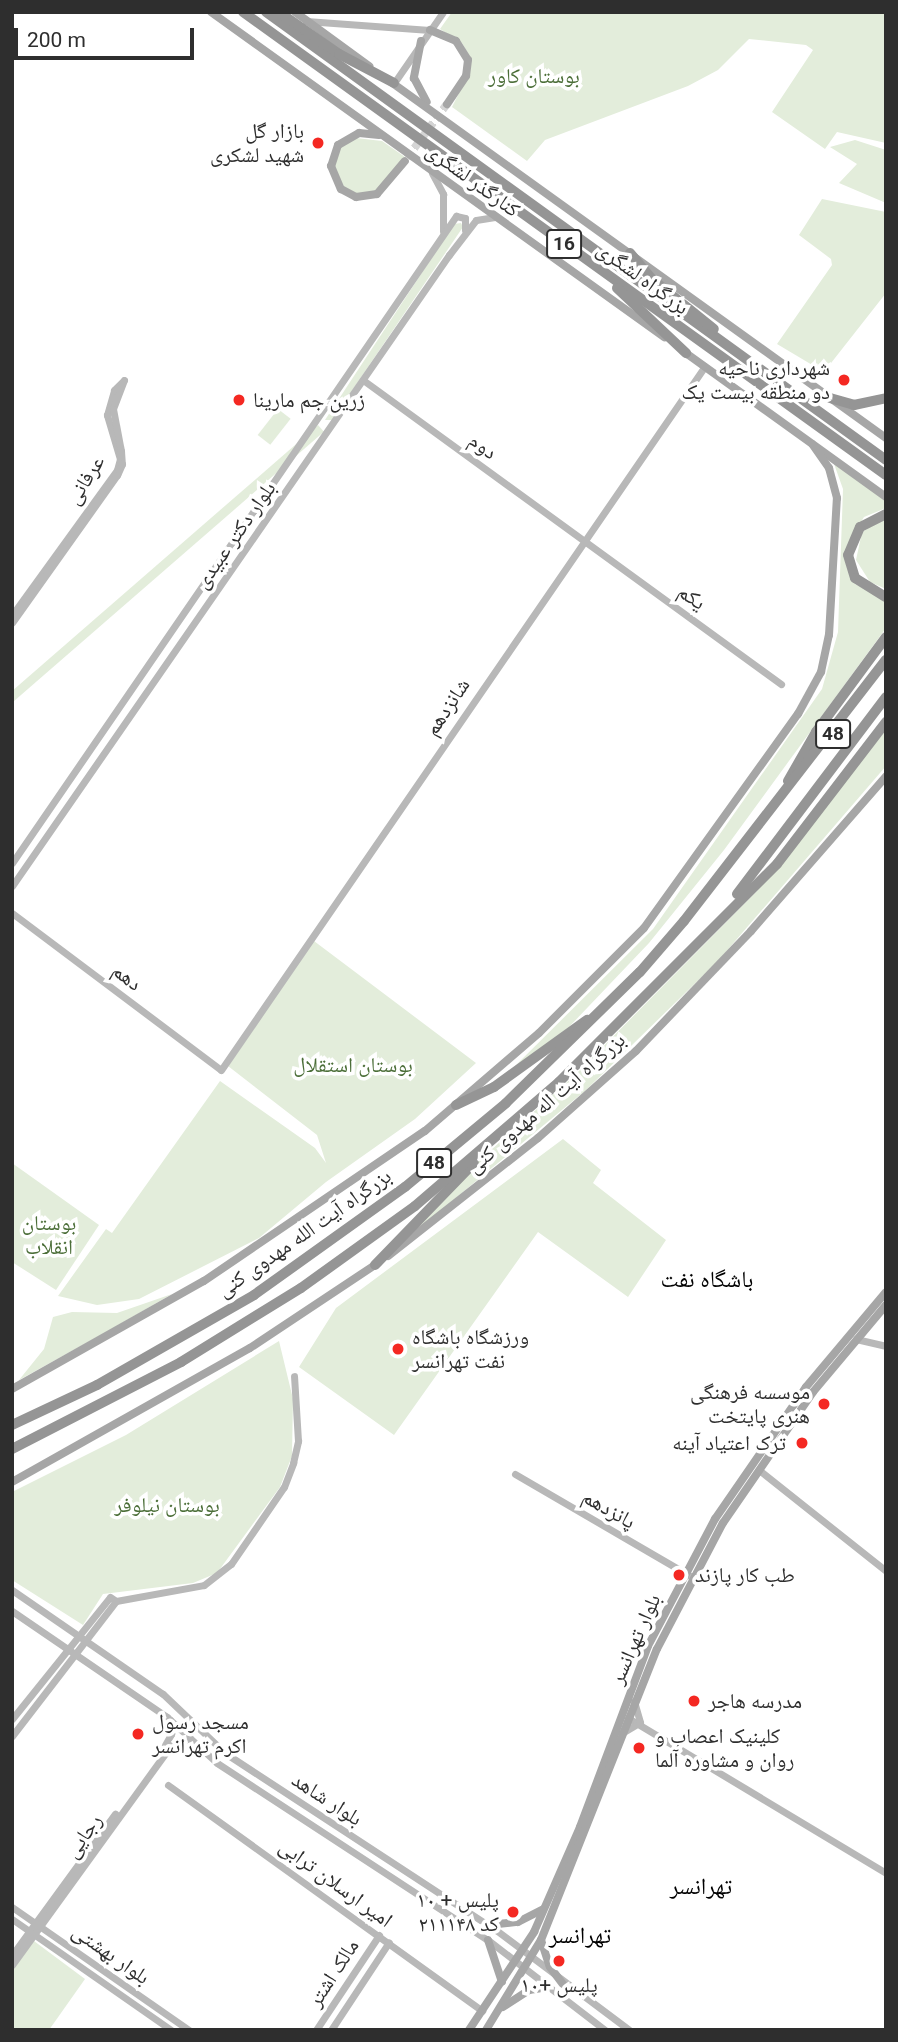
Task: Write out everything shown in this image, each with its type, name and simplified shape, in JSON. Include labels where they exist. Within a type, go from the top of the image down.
[{"type":"highway","name":"بزرگراه لشگری","points":[[243,12],[886,475]]},
{"type":"highway","name":"بزرگراه لشگری","points":[[266,12],[886,460]]},
{"type":"highway","points":[[279,12],[339,54],[394,83]]},
{"type":"highway","points":[[629,253],[653,280],[740,354]]},
{"type":"highway","points":[[579,256],[686,353]]},
{"type":"highway","points":[[830,398],[854,405],[886,398]]},
{"type":"highway","points":[[886,514],[860,527],[848,555],[855,578],[886,597]]},
{"type":"highway","name":"بزرگراه آیت الله مهدوی کنی","points":[[775,803],[816,732],[886,637]]},
{"type":"highway","name":"بزرگراه آیت الله مهدوی کنی","points":[[12,1425],[97,1385],[286,1274],[405,1186],[486,1120],[600,1013],[684,921],[775,803],[830,738],[886,660]]},
{"type":"highway","name":"48","points":[[722,914],[886,697]]},
{"type":"highway","points":[[722,914],[798,839],[885,724]]},
{"type":"highway","name":"بزرگراه آیت اله مهدوی کنی","points":[[12,1449],[142,1385],[301,1288],[415,1206],[496,1138],[626,1016],[722,914]]},
{"type":"highway","points":[[456,1105],[494,1087],[600,1013]]},
{"type":"highway","points":[[375,1265],[496,1138]]},
{"type":"main road","name":"کنارگذر لشگری","points":[[211,12],[886,498]]},
{"type":"main road","name":"کنارگذر لشگری","points":[[295,12],[886,438]]},
{"type":"main road","points":[[430,30],[456,41],[468,60],[466,76],[447,104]]},
{"type":"main road","points":[[421,41],[415,59],[415,87],[441,117]]},
{"type":"main road","points":[[384,137],[359,133],[338,145],[331,166],[341,189],[356,197],[377,194],[405,161]]},
{"type":"main road","points":[[12,1389],[155,1311],[278,1234],[456,1105],[539,1033],[644,928],[798,714],[828,651],[837,511],[835,484],[812,444]]},
{"type":"main road","name":"بزرگراه آیت اله مهدوی کنی","points":[[12,1482],[250,1348],[375,1265],[538,1138],[636,1051],[751,931],[886,776]]},
{"type":"main road","name":"بلوار تهرانسر","points":[[486,2030],[541,1940],[585,1839],[630,1705],[715,1518],[798,1398],[886,1292]]},
{"type":"main road","name":"بلوار تهرانسر","points":[[689,1576],[759,1470],[856,1339],[884,1310]]},
{"type":"main road","name":"بلوار تهرانسر","points":[[469,2030],[522,1951],[580,1827],[623,1725]]},
{"type":"main road","points":[[492,1927],[518,1922],[543,1909]]},
{"type":"main road","points":[[488,1940],[502,1982]]},
{"type":"main road","points":[[541,1940],[550,1967],[563,1984]]},
{"type":"main road","points":[[498,2011],[529,1990],[547,1987]]},
{"type":"street","points":[[394,83],[443,12]]},
{"type":"street","points":[[306,20],[430,30]]},
{"type":"street","points":[[429,169],[443,194],[442,235]]},
{"type":"street","points":[[442,235],[460,215],[465,218],[464,233]]},
{"type":"street","name":"بلوار دکتر عبیدی","points":[[12,886],[464,233],[476,220],[495,217]]},
{"type":"street","name":"بلوار دکتر عبیدی","points":[[12,863],[442,235]]},
{"type":"street","name":"شانزدهم","points":[[221,1070],[581,540],[705,366]]},
{"type":"street","name":"عرفانی","points":[[12,615],[117,470],[120,459],[107,415],[114,390],[124,380],[113,409],[121,451],[121,464],[117,475],[12,623]]},
{"type":"street","name":"دوم","points":[[363,380],[581,540]]},
{"type":"street","name":"یکم","points":[[581,540],[781,684]]},
{"type":"street","name":"دهم","points":[[12,913],[221,1070]]},
{"type":"street","points":[[856,1339],[886,1346]]},
{"type":"street","points":[[12,1736],[71,1652],[116,1601],[204,1585],[231,1564],[284,1488],[293,1463],[298,1441],[294,1376]]},
{"type":"street","points":[[759,1470],[886,1571]]},
{"type":"street","name":"پانزدهم","points":[[515,1474],[689,1576]]},
{"type":"street","name":"بلوار شاهد","points":[[12,1590],[163,1694],[232,1758],[492,1927],[563,1984],[629,2030]]},
{"type":"street","name":"بلوار شاهد","points":[[12,1611],[170,1720],[232,1774],[488,1940],[605,2030]]},
{"type":"street","points":[[12,1719],[71,1652]]},
{"type":"street","points":[[630,1705],[640,1722],[886,1873]]},
{"type":"street","name":"رجایی","points":[[38,1925],[169,1739],[170,1720]]},
{"type":"street","points":[[623,1725],[640,1722]]},
{"type":"street","points":[[623,1725],[640,1722]]},
{"type":"street","name":"رجایی","points":[[12,1965],[32,1933],[172,1744],[190,1738]]},
{"type":"street","name":"امیر ارسلان ترابی","points":[[168,1785],[482,2011]]},
{"type":"street","name":"بلوار بهشتی","points":[[12,1907],[189,2030]]},
{"type":"street","name":"بلوار بهشتی","points":[[12,1919],[171,2030]]},
{"type":"street","points":[[488,1940],[492,1927]]},
{"type":"street","name":"رجایی","points":[[12,1955],[32,1933]]},
{"type":"street","name":"مالک اشتر","points":[[316,2030],[379,1935]]},
{"type":"street","name":"مالک اشتر","points":[[331,2030],[389,1942]]},
{"type":"green space","name":"بوستان کاور","points":[[452,12],[886,12],[886,143],[837,132],[825,149],[772,112],[813,50],[806,45],[749,39],[718,70],[688,86],[545,140],[527,161],[452,107],[469,73],[470,57],[462,43],[440,29]]},
{"type":"green space","points":[[356,138],[382,141],[405,157],[376,192],[361,195],[347,191],[333,170],[338,149]]},
{"type":"green space","points":[[855,140],[886,150],[886,203],[839,183],[857,164],[830,147]]},
{"type":"green space","points":[[822,199],[886,212],[886,293],[824,372],[777,344],[832,265],[831,259],[799,235]]},
{"type":"green space","points":[[461,223],[463,227],[332,420],[325,420],[454,224]]},
{"type":"green space","points":[[278,409],[291,419],[270,445],[258,435]]},
{"type":"green space","points":[[318,425],[324,432],[12,703],[12,691]]},
{"type":"green space","points":[[833,461],[886,499],[886,508],[864,517],[847,545],[855,584],[886,599],[886,628],[724,850],[649,943],[569,1027],[509,1072],[653,929],[822,689],[838,632],[843,489]]},
{"type":"green space","points":[[886,517],[886,589],[870,582],[856,560],[862,532]]},
{"type":"green space","points":[[886,730],[886,766],[718,961],[586,1090],[411,1235],[472,1167],[575,1075],[757,891]]},
{"type":"green space","name":"بوستان استقلال","points":[[314,941],[476,1063],[415,1119],[326,1182],[259,1238],[139,1299],[97,1305],[58,1296],[106,1229],[112,1233],[220,1081],[315,1148],[326,1163],[317,1135],[228,1066]]},
{"type":"green space","points":[[563,1139],[601,1170],[593,1183],[666,1240],[628,1297],[538,1232],[394,1435],[299,1367],[336,1308]]},
{"type":"green space","name":"بوستان انقلاب","points":[[12,1163],[99,1225],[56,1290],[12,1262]]},
{"type":"green space","points":[[172,1294],[19,1380],[44,1349],[53,1317],[72,1312],[117,1313]]},
{"type":"green space","name":"بوستان نیلوفر","points":[[279,1341],[293,1399],[292,1456],[280,1487],[217,1573],[193,1583],[103,1594],[83,1625],[12,1580],[12,1492],[126,1435]]},
{"type":"green space","points":[[34,1941],[85,1979],[49,2030],[12,2030],[12,1971]]},
{"type":"tunnel","points":[[407,158],[447,104]]},
{"type":"place","name":"بازار گل شهید لشکری","points":[[318,143]]},
{"type":"place","name":"شهرداری ناحیه دو منطقه بیست یک","points":[[844,380]]},
{"type":"place","name":"زرین جم مارینا","points":[[239,400]]},
{"type":"place","name":"ورزشگاه باشگاه نفت تهرانسر","points":[[398,1349]]},
{"type":"place","name":"موسسه فرهنگی هنری پایتخت","points":[[824,1404]]},
{"type":"place","name":"ترک اعتیاد آینه","points":[[802,1443]]},
{"type":"place","name":"طب کار پازند","points":[[679,1575]]},
{"type":"place","name":"مدرسه هاجر","points":[[694,1701]]},
{"type":"place","name":"مسجد رسول اکرم تهرانسر","points":[[138,1734]]},
{"type":"place","name":"کلینیک اعصاب و روان و مشاوره آلما","points":[[639,1748]]},
{"type":"place","name":"پلیس + ۱۰ کد ۲۱۱۱۴۸","points":[[513,1912]]},
{"type":"place","name":"پلیس +۱۰","points":[[559,1961]]},
{"type":"district","name":"باشگاه نفت","points":[[707,1280]]},
{"type":"district","name":"تهرانسر","points":[[701,1887]]},
{"type":"district","name":"تهرانسر","points":[[580,1936]]}]
